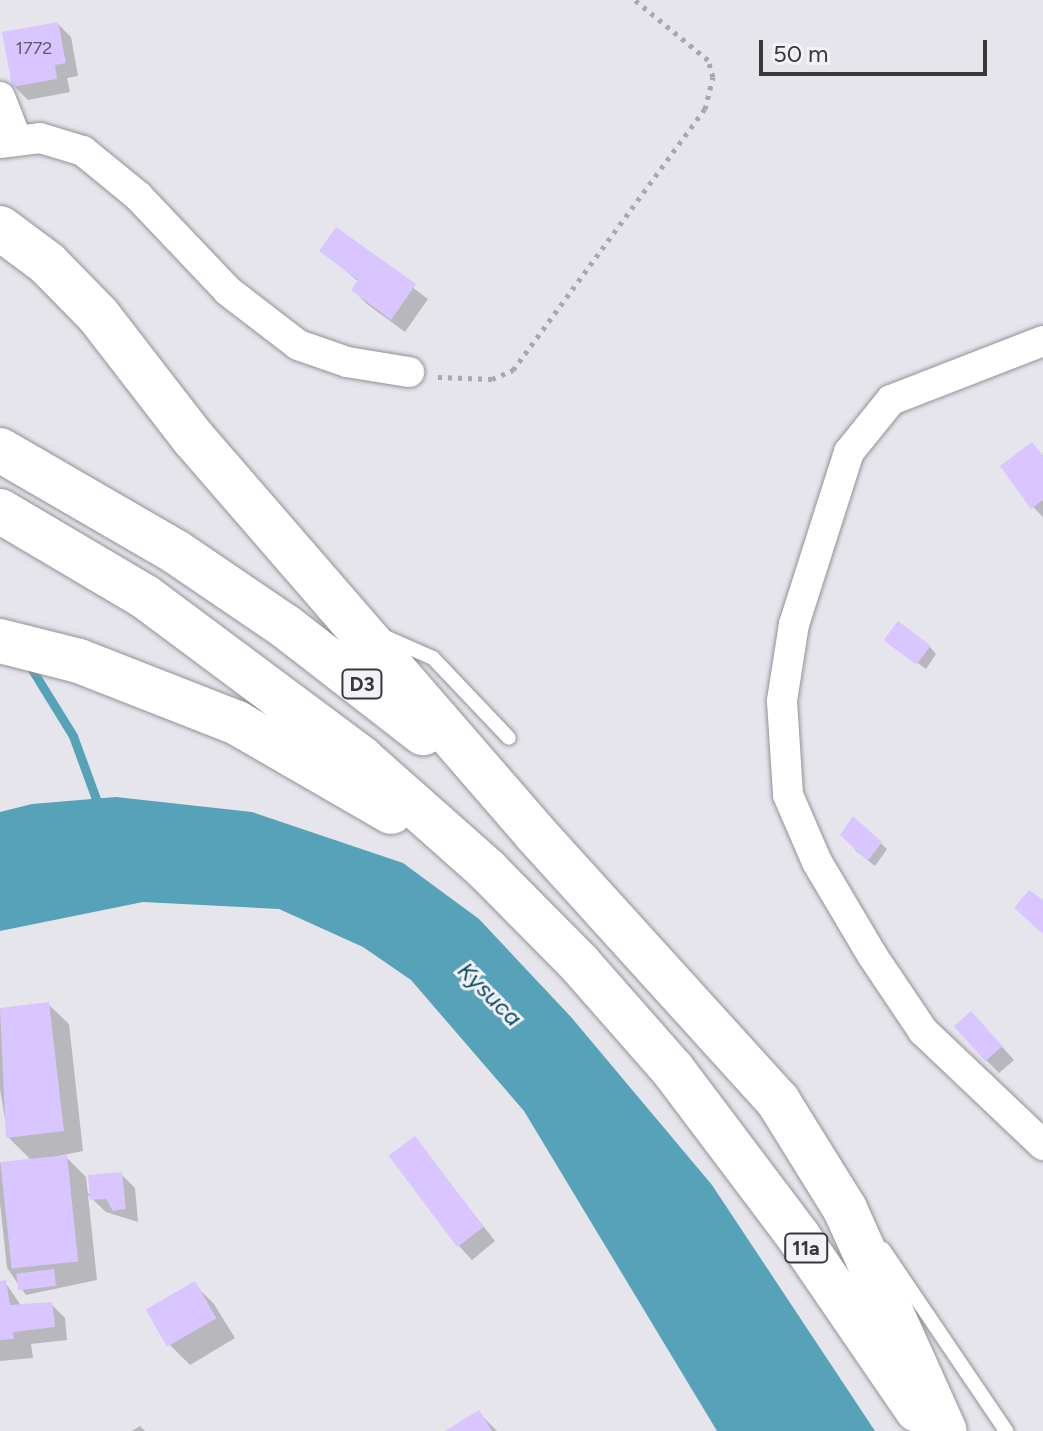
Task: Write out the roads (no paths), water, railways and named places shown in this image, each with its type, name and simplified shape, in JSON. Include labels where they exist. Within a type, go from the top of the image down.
[{"type":"main road","points":[[0,228],[73,288],[194,439],[535,833]]},
{"type":"main road","name":"D3","points":[[0,450],[176,552],[394,707],[535,833]]},
{"type":"main road","name":"D3","points":[[0,511],[144,596],[350,749],[487,870]]},
{"type":"main road","points":[[0,641],[79,661],[237,723],[487,870]]},
{"type":"main road","name":"11a","points":[[535,833],[778,1101],[827,1176],[899,1323],[945,1431]]},
{"type":"main road","name":"11a","points":[[487,870],[579,963],[673,1070],[798,1236],[932,1431]]},
{"type":"street","points":[[0,97],[8,141],[65,144],[101,162],[228,291],[298,345],[347,362],[409,372]]},
{"type":"street","points":[[1043,341],[891,400],[849,452],[794,624],[782,701],[788,795],[817,862],[864,942],[923,1031],[1043,1145]]},
{"type":"lane","points":[[359,626],[433,658],[509,738]]},
{"type":"lane","points":[[778,1101],[925,1307],[1006,1431]]},
{"type":"water","name":"Kysuca","points":[[116,797],[252,812],[403,863],[479,919],[571,1017],[712,1185],[875,1431],[717,1431],[524,1111],[411,980],[363,947],[279,909],[143,902],[0,931],[0,812],[32,804]]},
{"type":"waterway","points":[[28,663],[73,736],[99,807]]}]
